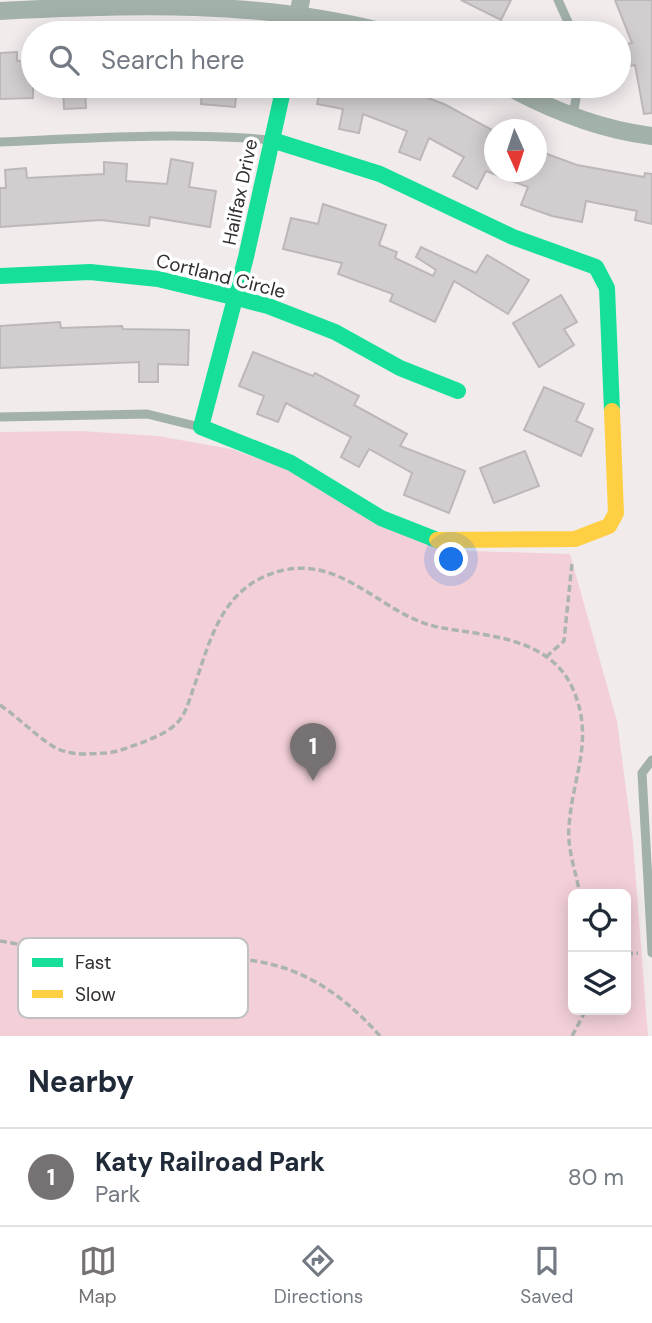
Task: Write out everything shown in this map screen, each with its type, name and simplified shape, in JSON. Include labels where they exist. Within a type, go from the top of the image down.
[{"type":"street","points":[[0,11],[153,3],[300,6],[348,21]]},
{"type":"street","name":"Hailfax Drive","points":[[201,427],[237,298],[281,98]]},
{"type":"street","points":[[533,98],[572,116],[621,132],[652,136]]},
{"type":"street","points":[[201,427],[291,463],[381,518],[432,540],[575,538],[609,526],[616,513],[607,288],[596,267],[513,237],[380,174],[272,140]]},
{"type":"street","name":"Cortland Circle","points":[[0,275],[90,272],[158,279],[237,298],[268,306],[335,332],[400,368],[458,391]]},
{"type":"lane","points":[[558,0],[568,21]]},
{"type":"lane","points":[[572,116],[576,98]]},
{"type":"lane","points":[[0,142],[134,136],[221,136],[272,140]]},
{"type":"lane","points":[[0,417],[147,414],[201,427]]},
{"type":"lane","points":[[652,760],[642,773],[652,953]]},
{"type":"path","points":[[546,657],[564,641],[575,538]]},
{"type":"path","points":[[0,705],[56,748],[78,755],[115,752],[156,737],[177,724],[186,709],[219,616],[233,598],[256,580],[284,570],[314,569],[342,576],[396,612],[428,626],[507,639],[533,647],[571,684],[580,709],[581,771],[569,827],[579,889]]},
{"type":"path","points":[[0,941],[18,944]]},
{"type":"path","points":[[248,959],[266,961],[316,981],[359,1013],[380,1036]]},
{"type":"path","points":[[572,1036],[583,1015]]},
{"type":"shaded area","points":[[80,431],[158,436],[231,449],[291,470],[442,550],[570,554],[617,721],[633,842],[648,1036],[0,1036],[0,432]]},
{"type":"building","points":[[461,0],[511,0],[501,20]]},
{"type":"building","points":[[615,0],[652,0],[652,113],[644,114],[635,65],[631,66],[631,21],[623,21]]},
{"type":"building","points":[[17,52],[17,61],[21,61],[21,98],[33,98],[0,99],[0,53]]},
{"type":"building","points":[[64,98],[86,98],[86,108],[64,109]]},
{"type":"building","points":[[201,98],[236,98],[235,107],[201,104]]},
{"type":"building","points":[[318,98],[428,98],[484,126],[484,175],[477,189],[453,176],[464,157],[429,138],[420,160],[399,152],[407,131],[363,114],[359,133],[339,129],[343,109],[317,104]]},
{"type":"building","points":[[547,154],[577,165],[644,177],[645,173],[652,174],[652,224],[635,220],[637,211],[586,201],[582,222],[552,216],[521,205],[528,187],[515,182],[547,182]]},
{"type":"building","points":[[171,159],[193,163],[189,187],[216,191],[210,227],[150,217],[149,226],[101,220],[0,227],[0,188],[6,188],[5,170],[26,168],[27,178],[104,174],[104,162],[127,164],[126,181],[167,184]]},
{"type":"building","points":[[323,204],[386,225],[379,245],[397,252],[395,258],[433,276],[436,270],[416,257],[421,247],[476,273],[487,255],[529,280],[508,314],[454,281],[435,322],[390,301],[393,294],[338,274],[342,263],[283,249],[291,218],[318,224]]},
{"type":"building","points":[[561,295],[577,322],[564,329],[574,345],[539,367],[513,323]]},
{"type":"building","points":[[60,322],[61,328],[122,326],[123,329],[189,330],[188,365],[158,364],[158,382],[139,382],[139,362],[0,368],[0,326]]},
{"type":"building","points":[[253,352],[313,376],[315,373],[359,396],[354,405],[407,434],[400,446],[465,471],[449,513],[404,495],[412,473],[369,449],[359,467],[341,457],[351,437],[286,403],[278,422],[257,414],[264,396],[239,386]]},
{"type":"building","points":[[544,387],[584,404],[576,421],[593,429],[581,456],[524,430]]},
{"type":"building","points":[[525,451],[539,486],[494,503],[480,468]]},
{"type":"traffic: fast","points":[[281,98],[246,257],[201,427],[291,463],[381,518],[437,540]]},
{"type":"traffic: fast","points":[[272,140],[380,174],[513,237],[596,267],[607,288],[612,411]]},
{"type":"traffic: fast","points":[[0,276],[90,272],[158,279],[237,298],[268,306],[335,332],[400,368],[458,391]]},
{"type":"traffic: slow","points":[[437,540],[575,539],[609,526],[616,513],[612,411]]},
{"type":"place","name":"Katy Railroad Park","points":[[313,781]]}]
